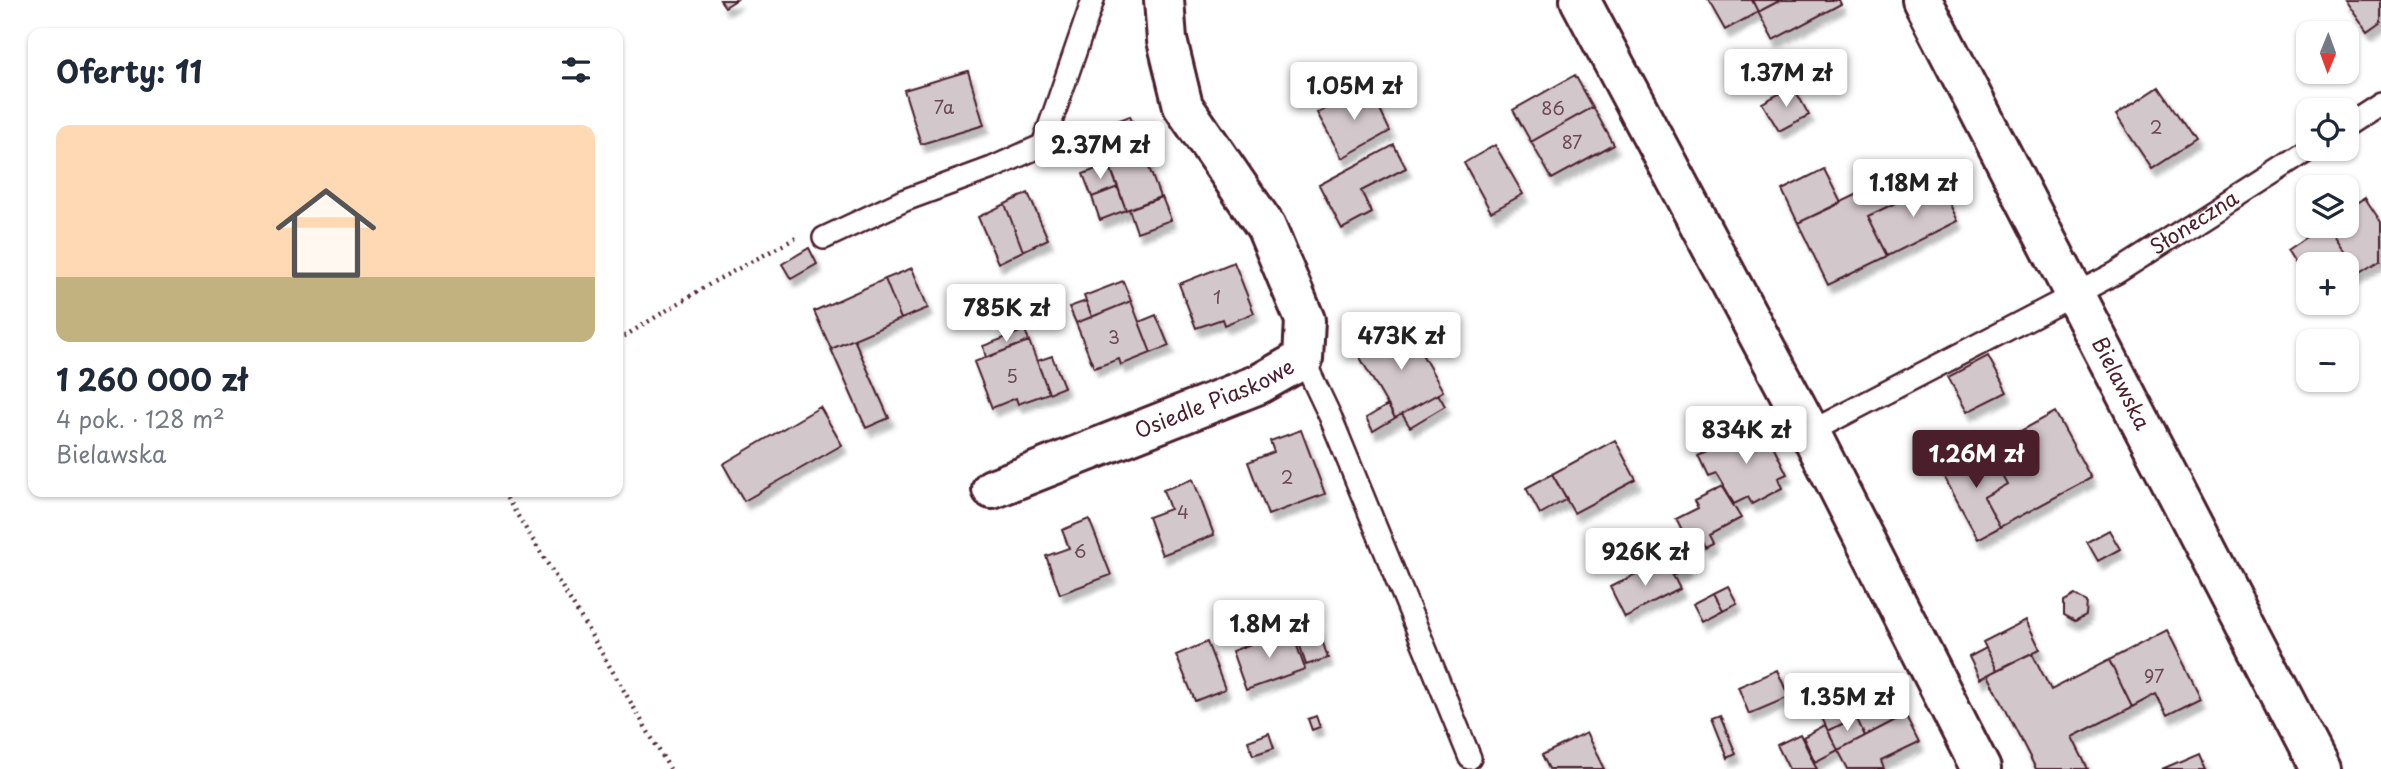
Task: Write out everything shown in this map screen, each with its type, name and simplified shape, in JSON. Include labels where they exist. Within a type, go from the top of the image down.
[{"type":"street","name":"Osiedle Piaskowe","points":[[992,489],[1259,384],[1303,359],[1305,320],[1266,227],[1183,106],[1167,40],[1164,0]]},
{"type":"street","points":[[1580,0],[1810,432],[1981,769]]},
{"type":"street","name":"Bielawska","points":[[1922,0],[2319,769]]},
{"type":"lane","points":[[824,238],[905,200],[992,168],[1044,145],[1093,0]]},
{"type":"lane","points":[[2359,117],[2381,103]]},
{"type":"lane","name":"Słoneczna","points":[[1810,432],[2116,273],[2296,158]]},
{"type":"lane","points":[[1303,359],[1330,416],[1469,758]]},
{"type":"path","points":[[623,337],[715,281],[800,236],[824,238]]},
{"type":"path","points":[[506,497],[670,769]]},
{"type":"building","points":[[720,0],[736,0],[725,7]]},
{"type":"building","points":[[1708,0],[1752,0],[1758,12],[1725,30]]},
{"type":"building","points":[[1752,0],[1781,0],[1758,12]]},
{"type":"building","points":[[1781,0],[1839,0],[1841,4],[1773,40],[1758,12]]},
{"type":"building","points":[[2344,0],[2381,0],[2381,23],[2367,33]]},
{"type":"building","points":[[968,71],[984,125],[921,144],[904,90]]},
{"type":"building","points":[[1575,75],[1593,107],[1531,142],[1513,110]]},
{"type":"building","points":[[1368,85],[1390,131],[1342,158],[1317,113]]},
{"type":"building","points":[[1793,86],[1809,115],[1779,131],[1762,103]]},
{"type":"building","points":[[2159,87],[2195,141],[2152,169],[2116,115]]},
{"type":"building","points":[[1593,107],[1614,145],[1552,179],[1531,142]]},
{"type":"building","points":[[1130,116],[1160,197],[1126,210],[1096,129]]},
{"type":"building","points":[[1394,145],[1406,168],[1361,191],[1372,213],[1342,229],[1319,185]]},
{"type":"building","points":[[1495,145],[1523,194],[1491,212],[1464,163]]},
{"type":"building","points":[[1928,160],[1939,182],[1868,216],[1888,256],[1828,285],[1798,223]]},
{"type":"building","points":[[1109,164],[1118,187],[1092,197],[1083,174]]},
{"type":"building","points":[[1824,169],[1841,203],[1798,223],[1782,190]]},
{"type":"building","points":[[1939,182],[1958,221],[1888,256],[1868,216]]},
{"type":"building","points":[[1118,187],[1126,210],[1100,220],[1092,197]]},
{"type":"building","points":[[1028,193],[1048,239],[1023,251],[1005,204]]},
{"type":"building","points":[[1162,197],[1171,220],[1137,232],[1129,209]]},
{"type":"building","points":[[2365,198],[2381,222],[2381,259],[2359,273],[2359,252],[2345,252],[2335,238],[2359,238],[2359,202]]},
{"type":"building","points":[[1005,204],[1023,251],[998,263],[978,217]]},
{"type":"building","points":[[2305,238],[2335,238],[2345,252],[2296,252],[2296,264],[2287,250]]},
{"type":"building","points":[[809,248],[817,264],[791,279],[782,264]]},
{"type":"building","points":[[1234,262],[1254,313],[1224,325],[1222,319],[1196,328],[1179,284]]},
{"type":"building","points":[[912,268],[928,308],[901,319],[885,279]]},
{"type":"building","points":[[885,279],[901,319],[831,349],[814,311]]},
{"type":"building","points":[[1123,281],[1131,301],[1092,317],[1084,296]]},
{"type":"building","points":[[1086,301],[1092,317],[1076,323],[1069,307]]},
{"type":"building","points":[[1131,301],[1151,353],[1121,365],[1119,359],[1094,368],[1076,323]]},
{"type":"building","points":[[1156,315],[1169,346],[1151,353],[1139,322]]},
{"type":"building","points":[[1406,326],[1443,391],[1395,418],[1358,354]]},
{"type":"building","points":[[1025,330],[1029,341],[986,358],[983,346]]},
{"type":"building","points":[[854,339],[889,418],[866,428],[831,349]]},
{"type":"building","points":[[1029,341],[1049,393],[1018,404],[1016,398],[992,408],[974,362]]},
{"type":"building","points":[[1052,356],[1064,387],[1049,393],[1037,361]]},
{"type":"building","points":[[1988,356],[2007,392],[1967,412],[1948,377]]},
{"type":"building","points":[[1438,394],[1445,406],[1410,427],[1402,414]]},
{"type":"building","points":[[1388,405],[1395,418],[1373,431],[1366,418]]},
{"type":"building","points":[[820,407],[842,445],[744,501],[723,464]]},
{"type":"building","points":[[2055,412],[2091,478],[2000,527],[1984,497],[2007,484],[1988,449]]},
{"type":"building","points":[[1763,425],[1787,474],[1778,478],[1782,488],[1752,504],[1748,497],[1734,504],[1716,474],[1708,477],[1698,456]]},
{"type":"building","points":[[1301,430],[1325,494],[1268,515],[1248,462],[1274,452],[1270,441]]},
{"type":"building","points":[[1615,440],[1636,480],[1574,513],[1552,474]]},
{"type":"building","points":[[1988,449],[2007,484],[1984,497],[2000,527],[1978,539],[1942,473]]},
{"type":"building","points":[[1552,474],[1567,499],[1540,514],[1526,488]]},
{"type":"building","points":[[1193,479],[1214,535],[1162,555],[1148,517],[1170,509],[1163,490]]},
{"type":"building","points":[[1722,487],[1741,518],[1709,535],[1713,543],[1705,547],[1701,539],[1689,545],[1676,519],[1698,508],[1694,501]]},
{"type":"building","points":[[1089,519],[1111,575],[1060,594],[1046,556],[1069,548],[1062,530]]},
{"type":"building","points":[[2109,530],[2120,549],[2098,561],[2087,542]]},
{"type":"building","points":[[1679,552],[1687,569],[1673,576],[1665,559]]},
{"type":"building","points":[[1665,559],[1680,589],[1625,617],[1610,587]]},
{"type":"building","points":[[1728,586],[1737,603],[1723,610],[1714,593]]},
{"type":"building","points":[[1714,593],[1723,610],[1702,621],[1693,604]]},
{"type":"building","points":[[2075,595],[2087,602],[2086,615],[2075,621],[2064,615],[2064,601]]},
{"type":"building","points":[[2026,620],[2040,649],[1997,670],[1983,642]]},
{"type":"building","points":[[1317,625],[1328,658],[1306,665],[1296,633]]},
{"type":"building","points":[[1291,629],[1305,669],[1246,690],[1232,651]]},
{"type":"building","points":[[2167,630],[2201,698],[2167,715],[2156,694],[2132,707],[2109,660]]},
{"type":"building","points":[[1207,642],[1225,689],[1195,701],[1176,655]]},
{"type":"building","points":[[1986,648],[1997,670],[1980,679],[1969,657]]},
{"type":"building","points":[[2032,653],[2051,690],[2109,660],[2132,707],[2072,737],[2088,769],[2036,769],[1988,675]]},
{"type":"building","points":[[1777,670],[1789,697],[1749,714],[1738,687]]},
{"type":"building","points":[[1891,687],[1905,715],[1865,736],[1851,707]]},
{"type":"building","points":[[1846,690],[1856,717],[1828,731],[1816,705]]},
{"type":"building","points":[[1720,715],[1736,754],[1728,758],[1712,718]]},
{"type":"building","points":[[1905,715],[1919,743],[1881,761],[1884,769],[1848,769],[1838,750]]},
{"type":"building","points":[[1316,716],[1320,727],[1312,730],[1308,719]]},
{"type":"building","points":[[1856,717],[1865,736],[1838,750],[1828,731]]},
{"type":"building","points":[[1825,725],[1838,750],[1815,762],[1803,737]]},
{"type":"building","points":[[1269,733],[1274,748],[1253,755],[1248,741]]},
{"type":"building","points":[[1586,733],[1604,769],[1549,769],[1542,755]]},
{"type":"building","points":[[1800,734],[1817,769],[1789,769],[1777,745]]},
{"type":"building","points":[[2199,753],[2206,769],[2162,769]]}]
